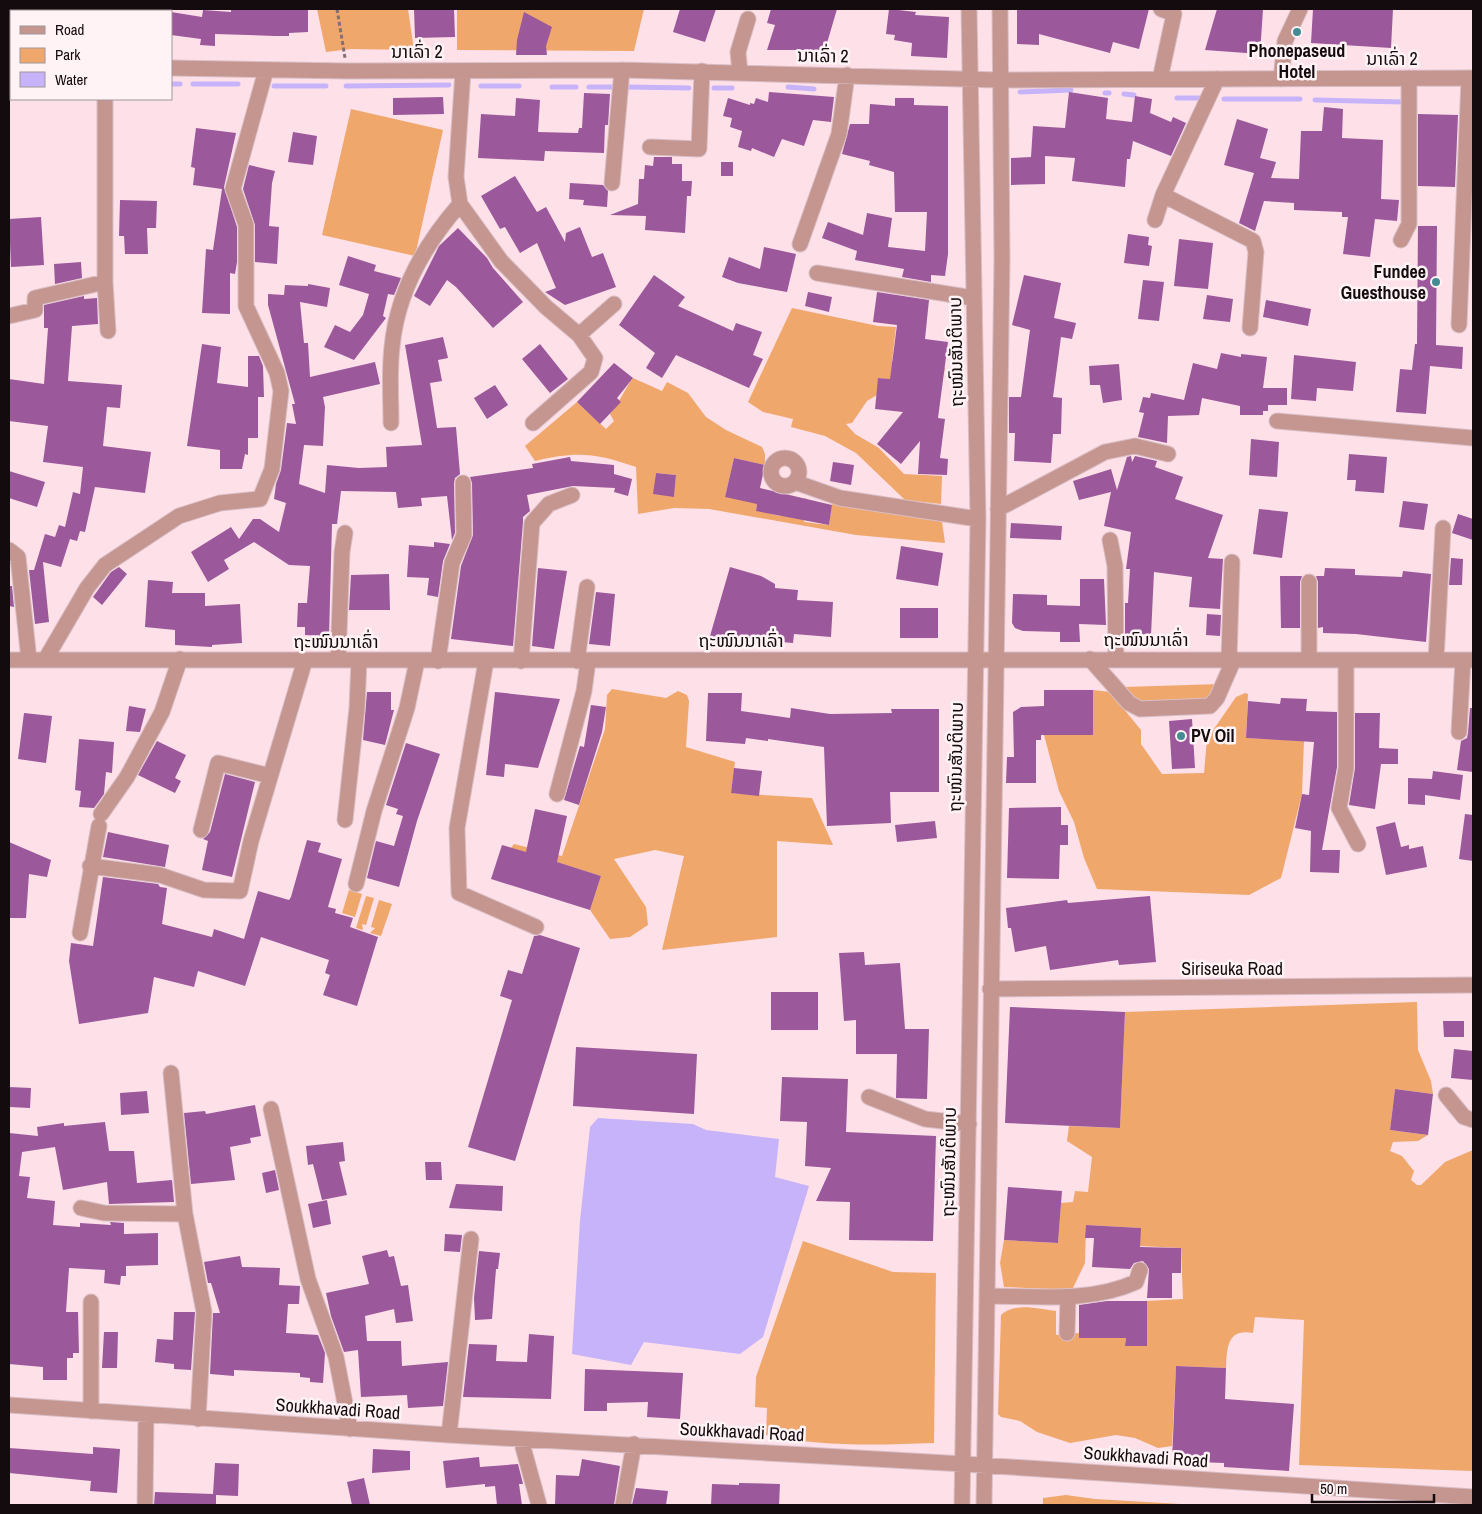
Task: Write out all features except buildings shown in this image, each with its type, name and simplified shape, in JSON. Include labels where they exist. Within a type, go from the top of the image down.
[{"type":"street","name":"ຖະໜົນສັນຕິພາບ","points":[[962,1505],[978,519],[969,9]]},
{"type":"street","points":[[984,1505],[1002,259],[1000,9]]},
{"type":"street","points":[[1160,80],[1174,14],[1161,9]]},
{"type":"street","points":[[1281,79],[1285,41],[1300,9]]},
{"type":"street","points":[[740,72],[738,52],[748,19]]},
{"type":"street","name":"ນາເລົ່າ 2","points":[[172,68],[348,71],[622,70],[969,80],[1471,78]]},
{"type":"street","points":[[45,660],[87,588],[105,565],[179,516],[220,504],[260,499],[272,469],[281,391],[277,372],[246,306],[246,225],[233,189],[266,70]]},
{"type":"street","points":[[612,182],[622,70]]},
{"type":"street","points":[[462,71],[456,176],[460,204],[501,261],[546,307],[579,335],[594,358],[592,372],[533,423]]},
{"type":"street","points":[[650,147],[700,149],[702,72]]},
{"type":"street","points":[[800,244],[839,134],[847,75]]},
{"type":"street","points":[[1402,240],[1409,224],[1409,78]]},
{"type":"street","points":[[1460,325],[1471,78]]},
{"type":"street","points":[[1155,220],[1163,195],[1217,79]]},
{"type":"street","points":[[105,100],[105,282],[108,331]]},
{"type":"street","points":[[1163,195],[1253,241],[1256,252],[1250,328]]},
{"type":"street","points":[[390,423],[392,347],[399,306],[421,258],[445,221],[460,204]]},
{"type":"street","points":[[817,273],[973,298]]},
{"type":"street","points":[[9,316],[35,310],[35,298],[105,282]]},
{"type":"street","points":[[579,335],[614,304]]},
{"type":"street","points":[[1277,421],[1473,438]]},
{"type":"street","points":[[998,509],[1105,452],[1135,446],[1168,454]]},
{"type":"street","points":[[796,482],[840,498],[978,519]]},
{"type":"street","points":[[438,661],[452,563],[464,535],[463,483]]},
{"type":"street","points":[[521,661],[532,523],[549,504],[572,495]]},
{"type":"street","points":[[1436,660],[1443,528]]},
{"type":"street","points":[[338,660],[342,552],[345,533]]},
{"type":"street","points":[[1110,540],[1115,566],[1116,659]]},
{"type":"street","points":[[9,550],[18,557],[29,660]]},
{"type":"street","points":[[1090,659],[1129,703],[1140,709],[1210,706],[1217,698],[1231,659],[1232,562]]},
{"type":"street","points":[[1309,582],[1310,659]]},
{"type":"street","points":[[556,794],[584,691],[583,661],[587,587]]},
{"type":"street","points":[[80,933],[90,866],[100,820],[127,777],[162,712],[180,659]]},
{"type":"street","name":"ຖະໜົນນາເລົ່າ","points":[[9,660],[1468,660]]},
{"type":"street","points":[[90,866],[160,875],[204,890],[240,891],[251,841],[305,660]]},
{"type":"street","points":[[345,820],[357,708],[359,660]]},
{"type":"street","points":[[1346,660],[1346,768],[1339,808],[1358,844]]},
{"type":"street","points":[[1459,732],[1468,660]]},
{"type":"street","points":[[356,884],[374,811],[407,708],[418,661]]},
{"type":"street","points":[[486,661],[457,828],[459,893],[536,927]]},
{"type":"street","points":[[201,830],[218,762],[270,776]]},
{"type":"street","name":"Siriseuka Road","points":[[990,990],[1473,986]]},
{"type":"street","points":[[171,1073],[185,1214],[204,1312],[198,1419]]},
{"type":"street","points":[[1446,1095],[1464,1117],[1473,1120]]},
{"type":"street","points":[[869,1098],[924,1119],[969,1124]]},
{"type":"street","points":[[271,1109],[308,1279],[336,1357],[350,1428]]},
{"type":"street","points":[[81,1208],[104,1213],[185,1214]]},
{"type":"street","points":[[449,1435],[471,1239]]},
{"type":"street","points":[[987,1296],[1068,1297],[1124,1288],[1136,1282],[1140,1270]]},
{"type":"street","points":[[1067,1333],[1068,1297]]},
{"type":"street","points":[[91,1302],[91,1411]]},
{"type":"street","name":"Soukkhavadi Road","points":[[9,1405],[521,1440],[634,1444],[985,1465],[1473,1497]]},
{"type":"street","points":[[145,1505],[146,1415]]},
{"type":"street","points":[[521,1440],[539,1505]]},
{"type":"street","points":[[622,1505],[634,1444]]},
{"type":"path","points":[[337,9],[348,71]]},
{"type":"green space","points":[[317,9],[408,9],[414,50],[351,49],[326,52]]},
{"type":"green space","points":[[457,9],[644,9],[634,51],[457,50]]},
{"type":"green space","points":[[351,109],[443,130],[415,256],[322,235]]},
{"type":"green space","points":[[792,308],[878,326],[896,327],[892,361],[945,368],[941,385],[879,378],[877,395],[867,401],[852,423],[846,424],[855,434],[879,448],[904,474],[942,476],[941,504],[905,500],[856,453],[825,436],[791,427],[793,419],[763,412],[748,402]]},
{"type":"green space","points":[[633,378],[662,391],[667,382],[688,393],[706,417],[726,430],[762,447],[765,454],[765,465],[734,458],[725,497],[760,488],[756,510],[780,516],[785,493],[801,515],[804,498],[807,499],[804,522],[829,525],[832,503],[903,513],[942,521],[945,543],[856,535],[709,509],[674,508],[638,514],[636,467],[597,456],[586,455],[562,456],[535,461],[525,446],[577,402],[606,429],[614,421],[610,414]],"holes":[[[656,473],[676,475],[674,496],[654,494]]]},
{"type":"green space","points":[[1221,684],[1212,700],[1149,707],[1132,698],[1124,687]]},
{"type":"green space","points":[[612,689],[666,698],[678,691],[687,695],[689,701],[686,747],[735,762],[731,793],[812,798],[833,845],[777,841],[777,937],[662,950],[684,856],[655,850],[614,859],[646,907],[648,925],[630,937],[610,939],[590,910],[601,876],[511,848],[514,844],[562,856],[605,729],[607,695]]},
{"type":"green space","points":[[1093,690],[1110,692],[1141,730],[1141,744],[1162,774],[1204,773],[1207,739],[1236,697],[1245,693],[1248,694],[1246,738],[1304,741],[1302,794],[1281,878],[1249,895],[1097,889],[1084,858],[1074,822],[1059,791],[1044,735],[1093,735]]},
{"type":"green space","points":[[349,890],[362,894],[355,917],[342,913]]},
{"type":"green space","points":[[366,896],[374,898],[366,925],[362,924],[363,930],[356,928]]},
{"type":"green space","points":[[379,900],[392,904],[381,936],[370,933],[375,928],[371,927]]},
{"type":"green space","points":[[1417,1002],[1418,1050],[1431,1081],[1433,1094],[1395,1089],[1390,1130],[1428,1135],[1418,1141],[1393,1142],[1390,1151],[1402,1156],[1414,1171],[1411,1180],[1417,1185],[1421,1185],[1445,1162],[1473,1150],[1473,1471],[1299,1465],[1304,1320],[1255,1317],[1253,1333],[1244,1332],[1238,1334],[1230,1341],[1226,1368],[1176,1366],[1172,1446],[1158,1448],[1135,1438],[1116,1435],[1070,1443],[1037,1432],[1020,1421],[1001,1417],[998,1414],[1001,1315],[1006,1311],[1027,1307],[1056,1311],[1056,1335],[1079,1333],[1079,1338],[1126,1338],[1125,1346],[1146,1346],[1147,1301],[1183,1299],[1181,1248],[1140,1246],[1140,1228],[1086,1225],[1085,1263],[1072,1290],[1004,1287],[1000,1263],[1004,1240],[1058,1243],[1061,1203],[1073,1202],[1075,1191],[1088,1192],[1092,1157],[1067,1141],[1069,1126],[1120,1128],[1125,1012]]},
{"type":"green space","points":[[803,1241],[893,1272],[936,1273],[934,1443],[871,1445],[808,1442],[766,1435],[767,1408],[755,1407],[756,1377]]},
{"type":"green space","points":[[1066,1495],[1095,1499],[1198,1505],[1043,1505],[1043,1498]]},
{"type":"water","points":[[598,1118],[693,1124],[706,1130],[779,1139],[775,1177],[809,1186],[763,1337],[740,1354],[644,1342],[631,1365],[572,1354],[580,1221],[590,1127]]},
{"type":"waterway","points":[[172,84],[180,84]]},
{"type":"waterway","points":[[193,84],[238,84]]},
{"type":"waterway","points":[[346,86],[449,85]]},
{"type":"waterway","points":[[274,86],[326,86]]},
{"type":"waterway","points":[[481,86],[519,86]]},
{"type":"waterway","points":[[552,87],[576,87]]},
{"type":"waterway","points":[[589,87],[615,87]]},
{"type":"waterway","points":[[628,87],[689,88]]},
{"type":"waterway","points":[[788,87],[814,89]]},
{"type":"waterway","points":[[714,88],[732,88]]},
{"type":"waterway","points":[[1020,92],[1071,90]]},
{"type":"waterway","points":[[1124,94],[1134,95]]},
{"type":"waterway","points":[[1177,98],[1203,98]]},
{"type":"waterway","points":[[1224,99],[1300,99]]},
{"type":"waterway","points":[[1315,100],[1403,102]]},
{"type":"place","name":"Phonepaseud Hotel","points":[[1297,32]]},
{"type":"place","name":"Fundee Guesthouse","points":[[1436,282]]},
{"type":"place","name":"PV Oil","points":[[1181,736]]}]
